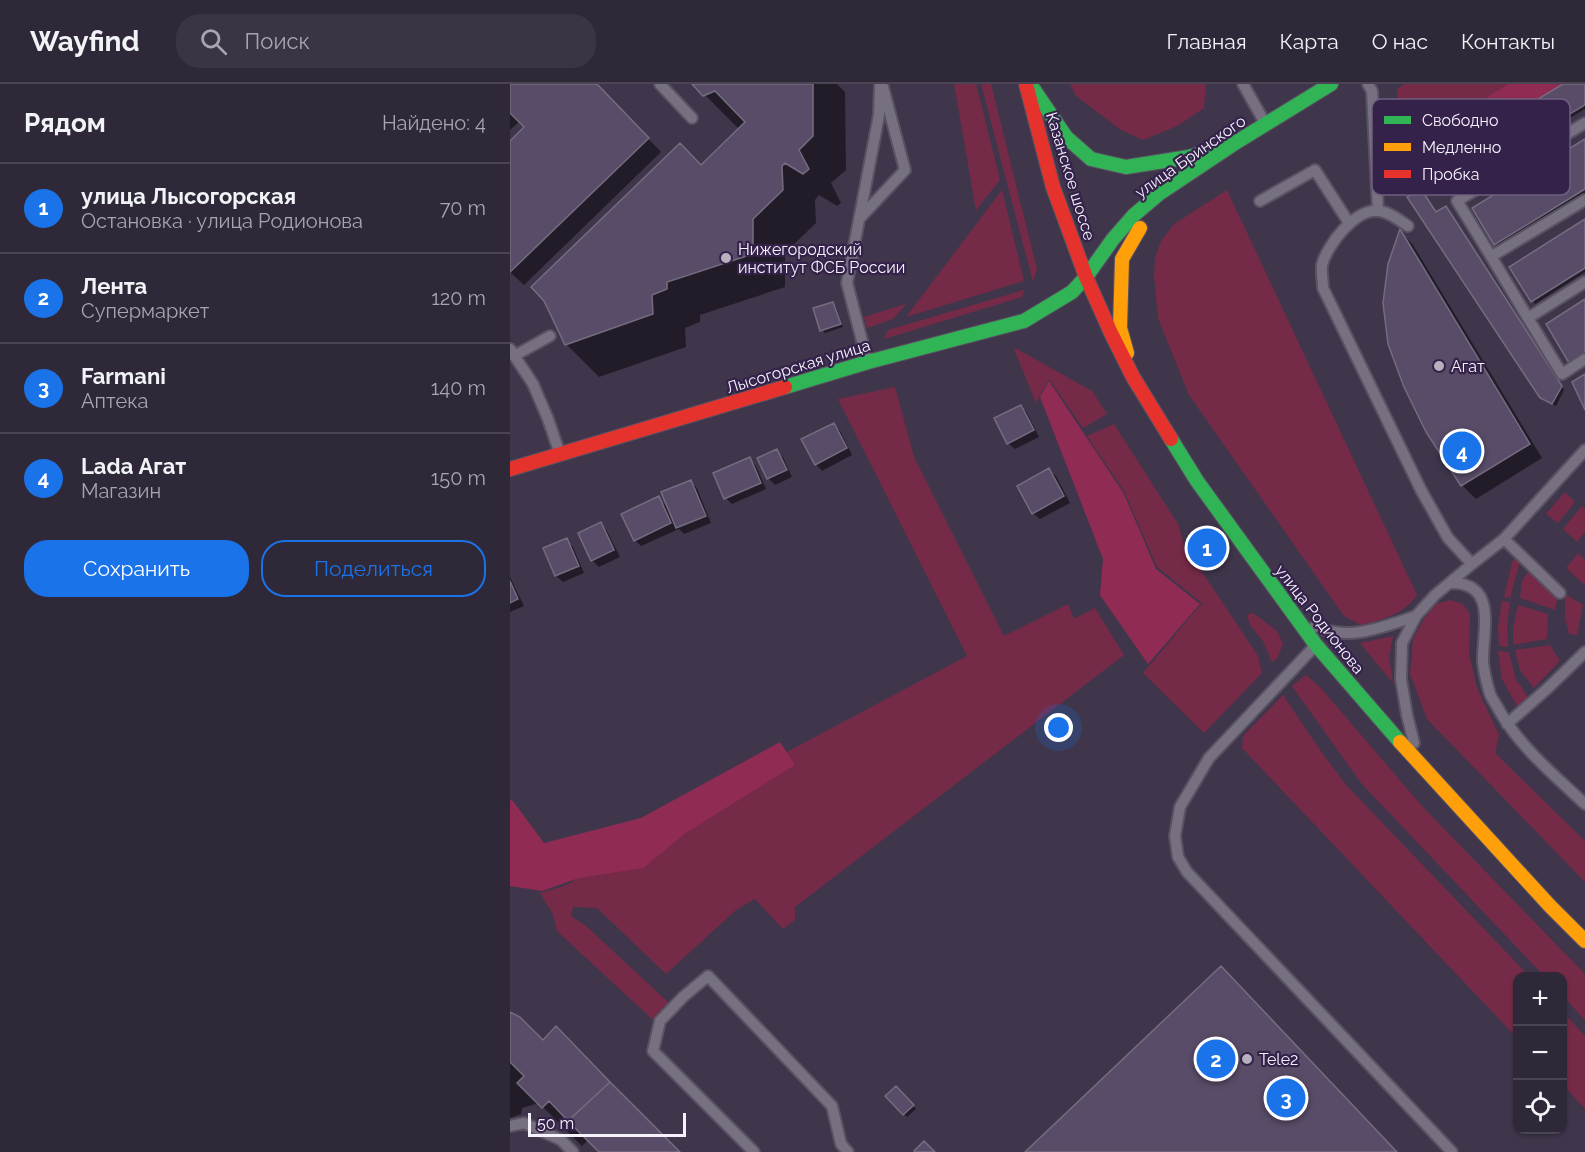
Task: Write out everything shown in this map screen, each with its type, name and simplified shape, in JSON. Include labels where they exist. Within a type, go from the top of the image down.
[{"type":"main road","points":[[1028,84],[1066,137],[1091,159],[1126,167],[1161,160],[1189,158],[1235,143]]},
{"type":"main road","name":"Казанское шоссе","points":[[1028,84],[1053,187],[1086,277]]},
{"type":"main road","name":"улица Бринского","points":[[1086,277],[1113,239],[1134,215],[1160,193],[1235,143],[1331,84]]},
{"type":"main road","points":[[1133,376],[1119,328],[1122,259],[1138,229],[1173,196],[1217,163],[1235,143]]},
{"type":"main road","name":"Лысогорская улица","points":[[510,469],[868,362],[1024,321],[1072,292],[1086,277]]},
{"type":"main road","name":"улица Родионова","points":[[1086,277],[1133,376],[1197,481],[1316,645],[1419,764],[1585,941]]},
{"type":"lane","points":[[660,84],[692,118]]},
{"type":"lane","points":[[868,362],[847,283],[879,115],[881,84]]},
{"type":"lane","points":[[859,219],[905,170],[881,84]]},
{"type":"lane","points":[[1243,84],[1266,124]]},
{"type":"lane","points":[[1368,84],[1372,91],[1372,99]]},
{"type":"lane","points":[[1570,132],[1585,123]]},
{"type":"lane","points":[[1260,201],[1315,170],[1349,224]]},
{"type":"lane","points":[[1377,195],[1378,211]]},
{"type":"lane","points":[[1467,195],[1457,201],[1562,374],[1585,359]]},
{"type":"lane","points":[[1492,256],[1585,200]]},
{"type":"lane","points":[[1408,226],[1393,216],[1378,211],[1360,215],[1330,246],[1322,266],[1323,288],[1421,490],[1448,538],[1472,564]]},
{"type":"lane","points":[[1528,318],[1585,282]]},
{"type":"lane","points":[[550,336],[512,352],[533,384],[560,454]]},
{"type":"lane","points":[[1419,764],[1401,679],[1402,643],[1416,616],[1435,595],[1504,539],[1585,450]]},
{"type":"lane","points":[[1504,539],[1560,593]]},
{"type":"lane","points":[[1450,583],[1468,585],[1482,602],[1486,624],[1483,663],[1485,673],[1490,694],[1507,724],[1542,764],[1585,804]]},
{"type":"lane","points":[[1296,617],[1326,632],[1347,634],[1381,628],[1416,616]]},
{"type":"lane","points":[[1316,645],[1209,758],[1180,807],[1175,836],[1178,857],[1187,872],[1452,1152]]},
{"type":"lane","points":[[1507,724],[1585,652]]},
{"type":"lane","points":[[754,1152],[653,1051],[660,1021],[708,976],[832,1106],[841,1144],[848,1152]]},
{"type":"lane","points":[[510,1126],[524,1123],[561,1140],[573,1152]]},
{"type":"shaded area","points":[[954,84],[976,84],[1000,180],[976,210]]},
{"type":"shaded area","points":[[981,84],[991,84],[1037,269],[1033,282]]},
{"type":"shaded area","points":[[1070,84],[1206,84],[1204,108],[1177,126],[1143,140],[1121,130],[1076,96]]},
{"type":"shaded area","points":[[1404,84],[1508,84],[1484,99],[1397,99],[1397,89]]},
{"type":"shaded area","points":[[1508,84],[1564,84],[1538,99],[1484,99]]},
{"type":"shaded area","points":[[1002,190],[1024,281],[906,317]]},
{"type":"shaded area","points":[[1227,190],[1417,595],[1406,607],[1385,618],[1361,625],[1344,616],[1189,395],[1158,318],[1154,276],[1155,258],[1161,241],[1174,224]]},
{"type":"shaded area","points":[[1024,290],[1022,297],[884,339],[888,330]]},
{"type":"shaded area","points":[[906,304],[893,319],[867,328],[864,317]]},
{"type":"shaded area","points":[[1014,349],[1092,391],[1107,414],[1083,428],[1049,379],[1036,403]]},
{"type":"shaded area","points":[[1049,381],[1124,494],[1156,569],[1200,604],[1148,664],[1100,595],[1103,559],[1040,397]]},
{"type":"shaded area","points":[[895,387],[914,457],[1004,636],[1068,604],[1074,619],[1095,608],[1124,655],[795,907],[795,920],[783,929],[755,899],[736,910],[666,974],[597,908],[573,907],[571,916],[585,925],[669,1003],[653,1020],[557,931],[553,914],[540,893],[567,885],[706,795],[967,656],[838,399]]},
{"type":"shaded area","points":[[1114,424],[1178,524],[1184,545],[1258,656],[1262,673],[1204,733],[1143,673],[1202,603],[1157,567],[1124,491],[1087,436]]},
{"type":"shaded area","points":[[1565,492],[1575,502],[1558,523],[1546,514]]},
{"type":"shaded area","points":[[1582,506],[1585,509],[1585,532],[1577,542],[1563,529]]},
{"type":"shaded area","points":[[1578,553],[1585,560],[1585,585],[1566,568]]},
{"type":"shaded area","points":[[1513,559],[1520,561],[1510,598],[1504,597]]},
{"type":"shaded area","points":[[1530,569],[1558,594],[1555,610],[1520,598],[1522,581]]},
{"type":"shaded area","points":[[1565,594],[1583,605],[1577,635],[1569,634],[1565,617]]},
{"type":"shaded area","points":[[1450,600],[1463,604],[1470,614],[1469,654],[1477,688],[1499,735],[1495,753],[1585,841],[1585,882],[1427,719],[1410,674],[1413,639],[1436,604]]},
{"type":"shaded area","points":[[1502,601],[1510,602],[1507,627],[1508,647],[1499,646],[1498,627]]},
{"type":"shaded area","points":[[1518,605],[1548,614],[1547,639],[1513,645],[1513,628]]},
{"type":"shaded area","points":[[1253,613],[1277,631],[1283,644],[1277,659],[1272,662],[1263,641],[1250,625],[1247,615]]},
{"type":"shaded area","points":[[1393,636],[1389,657],[1393,683],[1360,643]]},
{"type":"shaded area","points":[[1550,645],[1560,661],[1534,688],[1520,670],[1515,650]]},
{"type":"shaded area","points":[[1498,651],[1509,652],[1516,680],[1528,698],[1517,706],[1502,679]]},
{"type":"shaded area","points":[[1306,675],[1320,687],[1422,806],[1585,974],[1585,1020],[1567,1000],[1567,972],[1540,972],[1361,783],[1292,686]]},
{"type":"shaded area","points":[[1283,695],[1347,786],[1525,972],[1513,972],[1513,1034],[1242,748],[1243,736]]},
{"type":"shaded area","points":[[780,742],[795,765],[687,832],[643,868],[579,878],[542,891],[510,886],[510,800],[544,843],[641,818]]},
{"type":"shaded area","points":[[1567,1016],[1585,1036],[1585,1109],[1567,1089]]},
{"type":"building","points":[[510,84],[597,84],[649,138],[510,272],[510,141],[524,127],[510,113]]},
{"type":"building","points":[[692,84],[813,84],[813,136],[799,150],[809,169],[803,174],[785,163],[782,166],[783,190],[753,219],[753,254],[667,282],[667,289],[652,295],[653,314],[565,345],[544,301],[531,287],[680,143],[701,165],[745,122],[715,91],[703,96]]},
{"type":"building","points":[[1563,84],[1585,84],[1585,105],[1570,114],[1570,99],[1538,99]]},
{"type":"building","points":[[1585,139],[1585,189],[1494,245],[1472,208],[1493,195],[1570,195],[1570,148]]},
{"type":"building","points":[[1425,195],[1436,212],[1446,206],[1562,386],[1552,404],[1540,398],[1407,197]]},
{"type":"building","points":[[1585,219],[1585,268],[1531,302],[1509,267]]},
{"type":"building","name":"Агат","points":[[1400,229],[1530,444],[1461,486],[1426,432],[1404,387],[1388,344],[1383,303],[1388,264]]},
{"type":"building","points":[[1585,299],[1585,353],[1569,363],[1546,324]]},
{"type":"building","points":[[833,302],[841,324],[820,331],[813,308]]},
{"type":"building","points":[[1585,374],[1585,410],[1572,382]]},
{"type":"building","points":[[1021,405],[1034,430],[1007,444],[994,418]]},
{"type":"building","points":[[834,423],[847,448],[815,465],[801,439]]},
{"type":"building","points":[[777,449],[787,470],[767,479],[757,458]]},
{"type":"building","points":[[750,457],[761,483],[724,499],[713,473]]},
{"type":"building","points":[[1049,468],[1064,496],[1032,514],[1017,486]]},
{"type":"building","points":[[691,480],[706,516],[676,528],[661,492]]},
{"type":"building","points":[[659,496],[671,523],[634,541],[621,514]]},
{"type":"building","points":[[601,522],[614,550],[591,561],[578,533]]},
{"type":"building","points":[[567,538],[579,566],[555,576],[543,548]]},
{"type":"building","points":[[510,581],[518,599],[510,603]]},
{"type":"building","points":[[1221,966],[1397,1152],[1025,1152]]},
{"type":"building","points":[[510,1012],[520,1017],[543,1040],[556,1026],[610,1082],[568,1121],[549,1101],[542,1108],[517,1083],[524,1076],[510,1062]]},
{"type":"building","points":[[610,1082],[680,1152],[599,1152],[568,1121]]},
{"type":"building","points":[[896,1086],[914,1105],[903,1115],[885,1096]]},
{"type":"building","points":[[924,1141],[935,1152],[914,1151]]},
{"type":"traffic: fast","points":[[1030,84],[1066,137],[1091,159],[1126,167],[1189,157],[1213,150]]},
{"type":"traffic: fast","points":[[785,387],[868,362],[1024,321],[1072,292],[1134,215],[1160,193],[1235,143],[1331,84]]},
{"type":"traffic: fast","points":[[1171,439],[1197,481],[1316,645],[1400,742]]},
{"type":"traffic: slow","points":[[1127,353],[1120,328],[1122,259],[1140,228]]},
{"type":"traffic: slow","points":[[1400,742],[1550,906],[1585,941]]},
{"type":"traffic: jam","points":[[1026,84],[1053,187],[1086,277],[1133,377],[1171,439]]},
{"type":"traffic: jam","points":[[510,469],[785,387]]},
{"type":"place","name":"Нижегородский институт ФСБ России","points":[[726,258]]},
{"type":"place","name":"Агат","points":[[1439,366]]},
{"type":"place","name":"Lada Агат","points":[[1462,451]]},
{"type":"place","name":"улица Лысогорская","points":[[1207,548]]},
{"type":"place","name":"Лента","points":[[1216,1059]]},
{"type":"place","name":"Tele2","points":[[1247,1059]]},
{"type":"place","name":"Farmani","points":[[1286,1098]]}]
